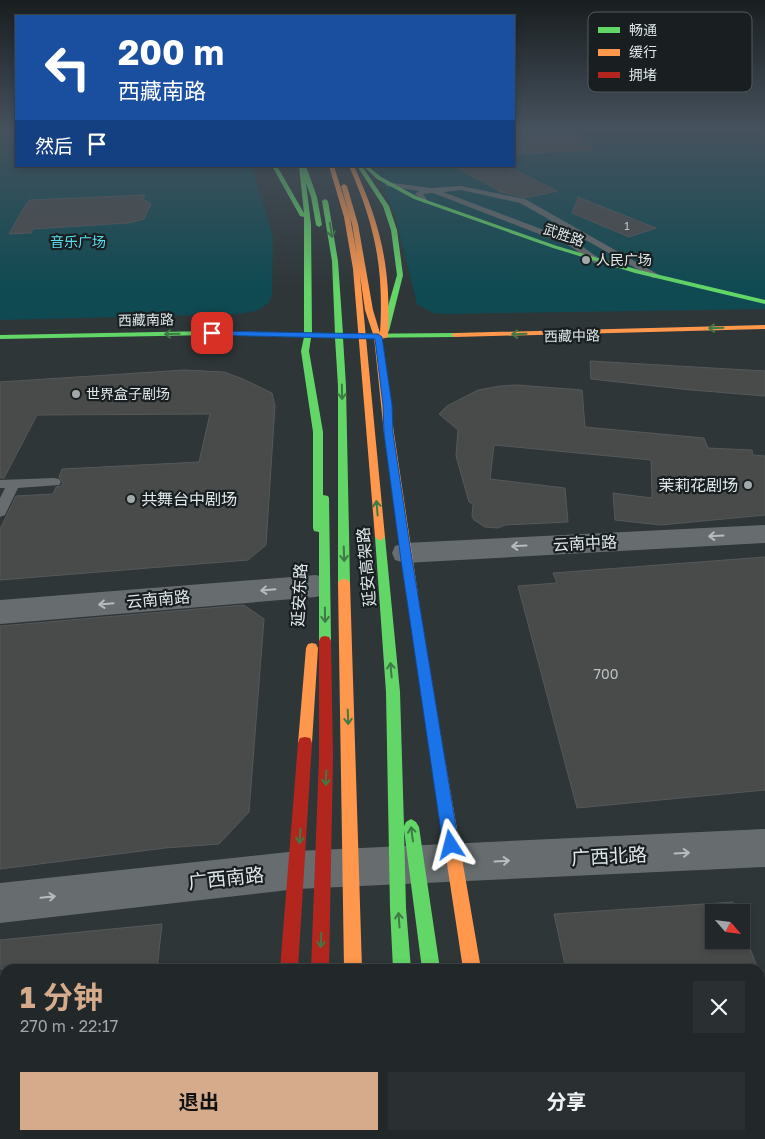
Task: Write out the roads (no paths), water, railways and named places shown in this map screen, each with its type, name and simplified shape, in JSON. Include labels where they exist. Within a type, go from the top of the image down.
[{"type":"main road","points":[[284,183],[308,224]]},
{"type":"main road","points":[[295,183],[308,224]]},
{"type":"main road","name":"延安东路","points":[[289,964],[316,586],[320,485],[314,349],[308,335],[308,224],[304,183]]},
{"type":"main road","points":[[309,183],[314,197],[321,247]]},
{"type":"main road","name":"延安高架路","points":[[320,183],[328,208],[333,241],[342,386],[342,487],[354,964]]},
{"type":"main road","name":"延安高架路","points":[[338,183],[347,212],[354,246],[393,692],[398,908],[402,964]]},
{"type":"main road","points":[[342,183],[355,224],[369,310],[381,337],[384,351],[405,553],[471,964]]},
{"type":"main road","points":[[359,183],[371,208],[382,251],[386,285],[381,337]]},
{"type":"main road","points":[[371,183],[386,206],[394,230],[400,274],[381,337]]},
{"type":"main road","name":"武胜路","points":[[389,184],[424,201],[597,261],[765,302]]},
{"type":"main road","points":[[291,350],[314,349],[322,320]]},
{"type":"main road","name":"西藏中路","points":[[381,337],[765,327]]},
{"type":"main road","name":"西藏南路","points":[[0,338],[212,333],[381,337]]},
{"type":"main road","points":[[333,351],[384,351]]},
{"type":"main road","points":[[320,964],[326,757],[324,395]]},
{"type":"main road","points":[[393,692],[408,797]]},
{"type":"main road","points":[[410,817],[430,964]]},
{"type":"main road","points":[[452,921],[454,863]]},
{"type":"street","name":"云南中路","points":[[405,553],[765,534]]},
{"type":"street","name":"云南南路","points":[[0,612],[316,586]]},
{"type":"street","name":"广西北路","points":[[454,863],[765,848]]},
{"type":"street","name":"广西南路","points":[[0,903],[297,870],[454,863]]},
{"type":"lane","points":[[389,184],[430,190],[573,244],[597,261]]},
{"type":"lane","points":[[424,201],[419,194],[423,191],[460,188],[522,202],[659,277]]},
{"type":"lane","points":[[0,512],[7,484],[54,482]]},
{"type":"place","name":"人民广场","points":[[586,260]]},
{"type":"place","name":"世界盒子剧场","points":[[76,394]]},
{"type":"place","name":"茉莉花剧场","points":[[748,485]]},
{"type":"place","name":"共舞台中剧场","points":[[131,499]]},
{"type":"park label","name":"音乐广场","points":[[78,242]]}]
